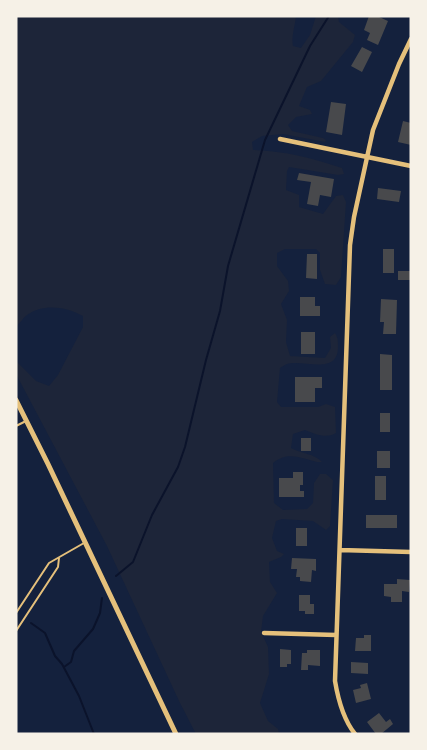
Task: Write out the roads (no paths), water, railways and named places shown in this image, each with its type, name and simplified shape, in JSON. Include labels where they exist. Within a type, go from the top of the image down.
[{"type":"street","points":[[355,734],[338,700],[336,681],[336,634],[350,245],[354,216],[373,130],[411,39]]},
{"type":"street","points":[[280,140],[411,166]]},
{"type":"street","points":[[16,400],[86,542],[176,734]]},
{"type":"street","points":[[340,550],[411,552]]},
{"type":"street","points":[[264,633],[336,634]]},
{"type":"lane","points":[[16,426],[27,421]]},
{"type":"lane","points":[[16,613],[49,563],[86,542]]},
{"type":"lane","points":[[16,631],[58,567],[59,558]]},
{"type":"waterway","points":[[116,576],[133,562],[152,515],[178,467],[185,447],[220,311],[228,266],[265,140],[310,46],[329,16]]},
{"type":"waterway","points":[[64,667],[71,662],[74,651],[93,629],[100,613],[102,598]]},
{"type":"waterway","points":[[31,623],[45,633],[55,656],[62,664],[79,696],[94,734]]}]
